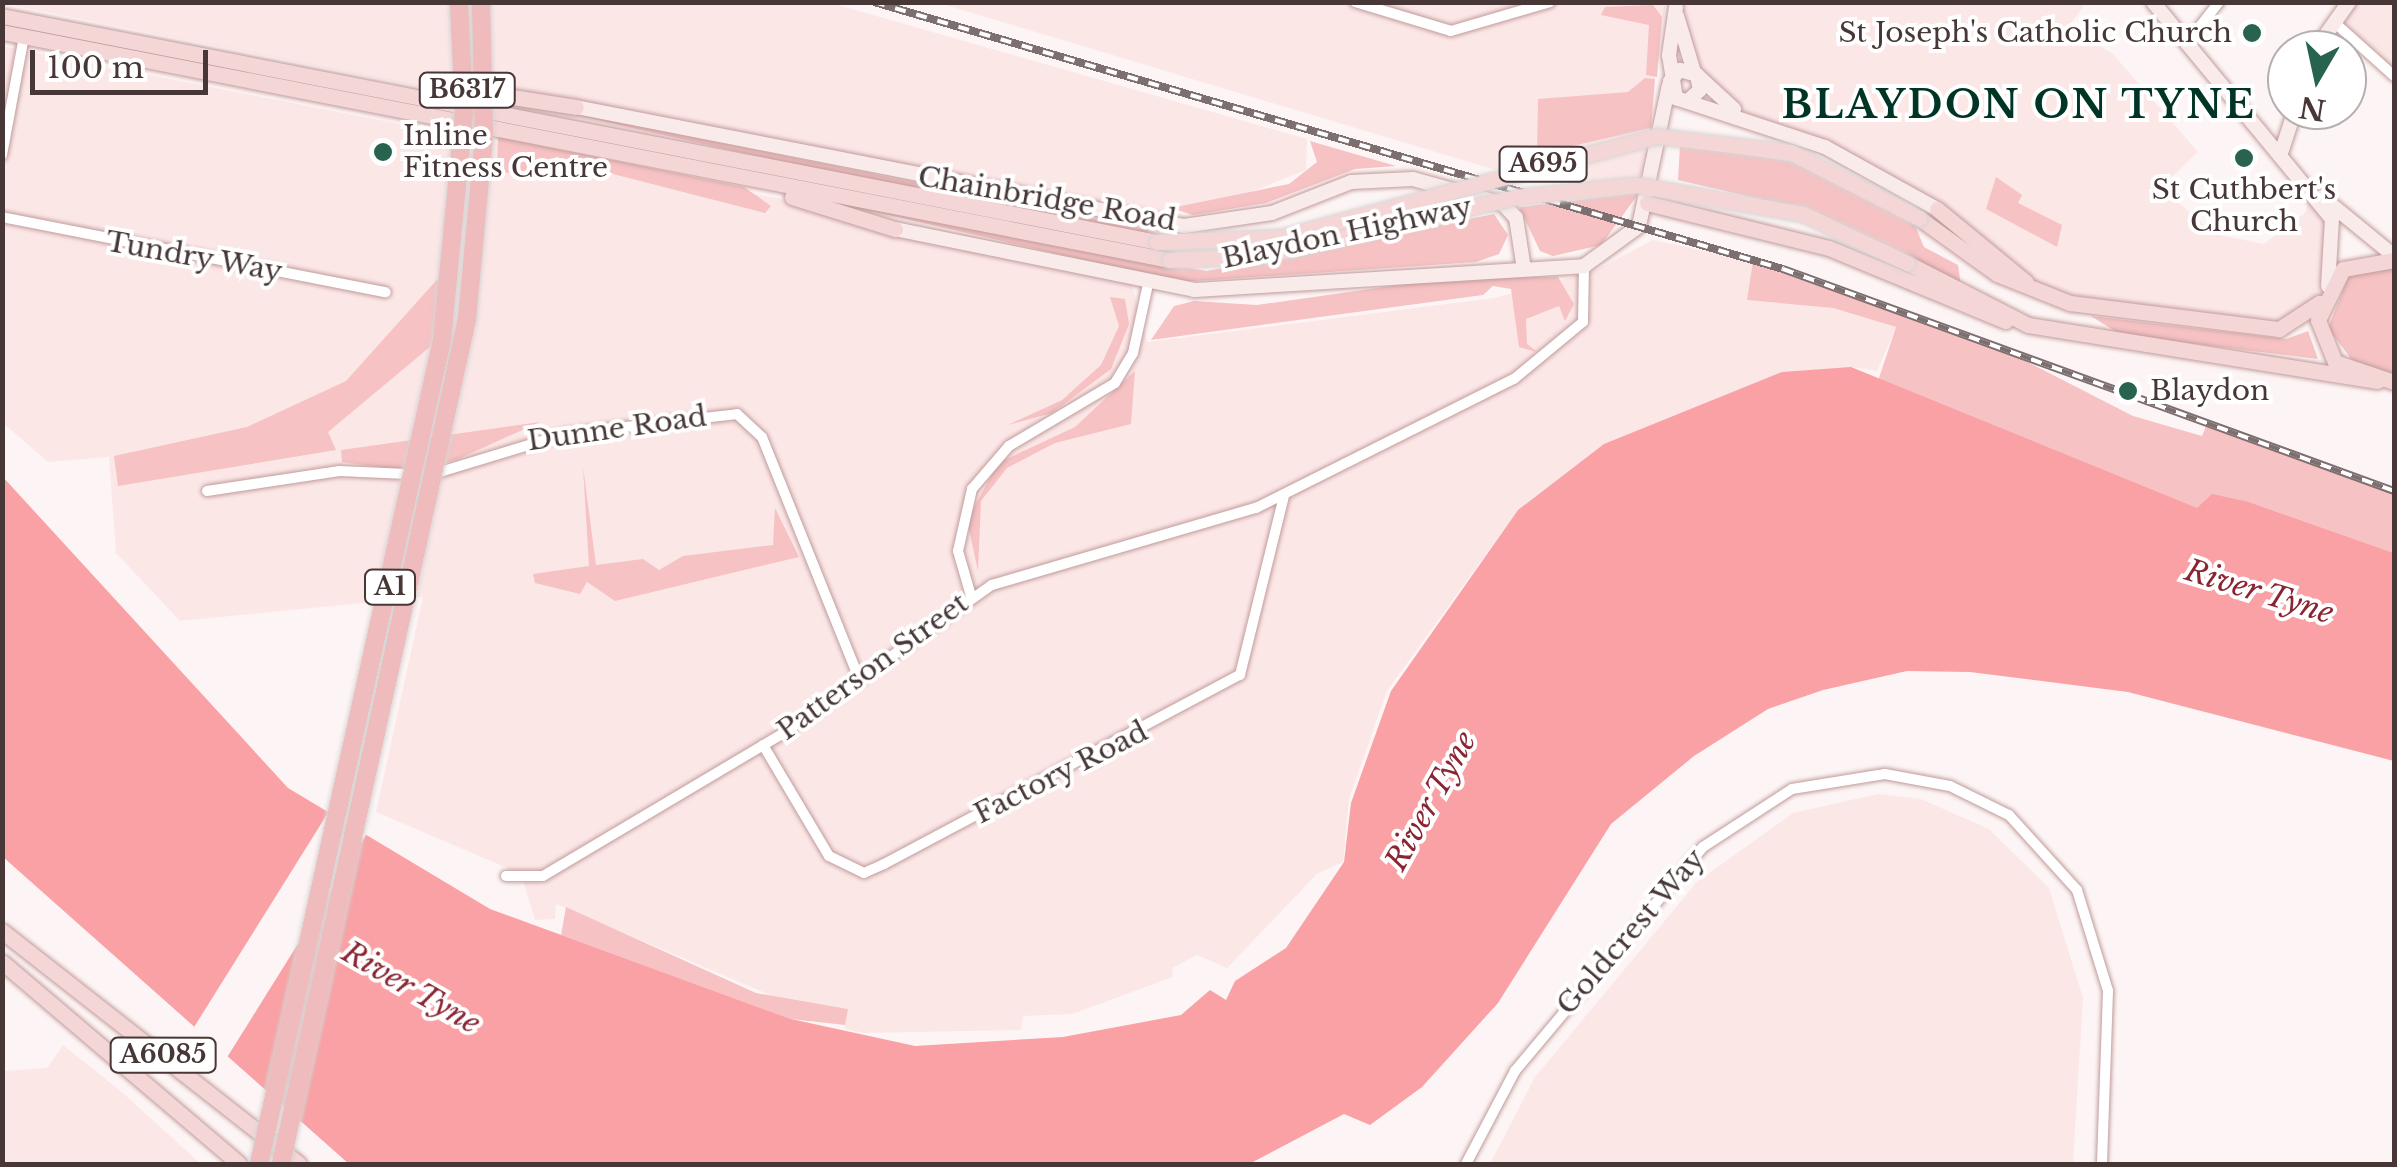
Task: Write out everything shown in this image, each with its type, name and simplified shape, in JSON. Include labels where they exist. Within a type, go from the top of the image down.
[{"type":"highway","name":"A1","points":[[259,1164],[442,340],[464,110],[459,2]]},
{"type":"highway","name":"A1","points":[[281,1164],[467,320],[484,136],[481,2]]},
{"type":"main road","points":[[2153,2],[2313,191],[2335,228],[2328,286],[2319,303],[2330,358],[2386,381]]},
{"type":"main road","points":[[2329,30],[2349,2]]},
{"type":"main road","points":[[1657,145],[1700,90],[1676,4]]},
{"type":"main road","points":[[741,178],[895,230],[1148,284],[1252,290],[1400,272],[1584,266],[1630,237],[1647,204],[1670,83],[1676,4]]},
{"type":"main road","name":"Blaydon Highway","points":[[2,16],[356,79],[1156,242],[1282,237],[1657,136],[1790,152],[1918,218],[2039,294],[2279,328],[2319,303]]},
{"type":"main road","name":"Blaydon Highway","points":[[2,32],[1170,260],[1261,256],[1516,197],[1637,184],[1803,214],[2028,325],[2386,381]]},
{"type":"main road","points":[[1670,83],[1696,74]]},
{"type":"main road","points":[[1696,74],[1738,113]]},
{"type":"main road","name":"B6317","points":[[356,79],[576,108]]},
{"type":"main road","points":[[1670,83],[1688,101],[1738,113],[1853,159],[1937,209],[2039,294]]},
{"type":"main road","name":"Chainbridge Road","points":[[576,108],[1184,226],[1272,213],[1351,182],[1413,179],[1503,204],[1516,218],[1524,269]]},
{"type":"main road","points":[[2282,150],[2289,130]]},
{"type":"main road","points":[[2313,191],[2394,258]]},
{"type":"main road","points":[[1647,204],[1829,248],[1931,297],[2028,325]]},
{"type":"main road","points":[[2328,286],[2363,260],[2394,258]]},
{"type":"main road","name":"A6085","points":[[2,931],[300,1164]]},
{"type":"main road","name":"A6085","points":[[2,962],[239,1164]]},
{"type":"street","points":[[1355,2],[1470,30],[1550,2]]},
{"type":"street","points":[[2188,43],[2218,2]]},
{"type":"street","points":[[2334,22],[2394,76]]},
{"type":"street","points":[[2,155],[24,36]]},
{"type":"street","name":"Tundry Way","points":[[2,216],[386,292]]},
{"type":"street","name":"Patterson Street","points":[[506,876],[543,876],[763,745],[860,682],[970,596],[1284,496],[1550,356],[1588,312],[1584,266]]},
{"type":"street","points":[[970,596],[958,551],[972,489],[1009,446],[1115,382],[1133,353],[1148,284]]},
{"type":"street","name":"Dunne Road","points":[[206,491],[339,471],[430,475],[565,434],[737,414],[766,445],[860,682]]},
{"type":"street","name":"Factory Road","points":[[763,745],[829,856],[846,869],[874,868],[1240,674],[1284,496]]},
{"type":"street","name":"Goldcrest Way","points":[[1466,1164],[1515,1071],[1704,847],[1792,790],[1885,774],[1950,786],[1998,809],[2039,840],[2077,890],[2108,990],[2102,1164]]},
{"type":"shaded area","points":[[2,3],[831,3],[1307,139],[1306,170],[1238,197],[1168,209],[1152,233]]},
{"type":"shaded area","points":[[939,3],[1666,3],[1638,191],[1489,168]]},
{"type":"shaded area","points":[[1675,3],[2086,3],[2069,26],[2113,54],[2198,152],[2161,187],[2214,234],[2264,244],[2305,213],[2313,191],[2332,219],[2328,286],[2290,327],[2039,294],[1915,192],[1738,113],[1693,69]]},
{"type":"shaded area","points":[[2352,3],[2394,3],[2394,73],[2367,48],[2367,30],[2347,30],[2338,22]]},
{"type":"shaded area","points":[[1653,5],[1662,17],[1657,77],[1646,75],[1649,25],[1601,15],[1605,7]]},
{"type":"shaded area","points":[[2,46],[1127,267],[1147,342],[1494,298],[1592,272],[1653,240],[1753,261],[1748,300],[1833,308],[1896,327],[1877,371],[1851,367],[1715,406],[1518,510],[1387,691],[1349,799],[1343,862],[1317,874],[1227,968],[1197,955],[1172,968],[1173,977],[1072,1014],[1023,1016],[1021,1030],[865,1033],[845,1029],[846,1008],[789,1003],[556,904],[555,919],[535,920],[521,874],[376,812],[423,597],[180,621],[116,553],[109,457],[48,462],[3,423]]},
{"type":"shaded area","points":[[1645,78],[1655,79],[1651,128],[1537,154],[1538,99],[1628,92]]},
{"type":"shaded area","points":[[500,98],[1148,230],[1147,235],[796,165]]},
{"type":"shaded area","points":[[498,137],[744,187],[771,206],[765,213],[578,165],[497,174]]},
{"type":"shaded area","points":[[1310,141],[1396,166],[1355,169],[1266,203],[1193,215],[1171,208],[1289,184],[1317,162]]},
{"type":"shaded area","points":[[1680,145],[1795,162],[1914,223],[1924,247],[1958,265],[1961,286],[1816,212],[1678,180]]},
{"type":"shaded area","points":[[1996,177],[2022,195],[2018,203],[2062,225],[2057,247],[1986,209]]},
{"type":"shaded area","points":[[1639,193],[1601,245],[1553,256],[1540,251],[1519,207]]},
{"type":"shaded area","points":[[819,199],[1207,271],[1494,214],[1508,235],[1499,254],[1476,262],[1180,282]]},
{"type":"shaded area","points":[[1753,261],[2000,348],[2133,416],[2202,436],[2207,424],[2394,493],[2394,553],[2249,502],[2198,509],[1878,381],[1896,327],[1833,308],[1747,300]]},
{"type":"shaded area","points":[[2382,264],[2394,269],[2394,376],[2355,364],[2328,328],[2349,275]]},
{"type":"shaded area","points":[[443,273],[431,346],[328,432],[336,450],[118,486],[114,456],[247,427],[346,381]]},
{"type":"shaded area","points":[[1558,277],[1574,304],[1565,321],[1559,306],[1526,319],[1527,344],[1537,352],[1519,347],[1511,289],[1493,286],[1483,295],[1151,340],[1174,306],[1194,301],[1257,305],[1447,278]]},
{"type":"shaded area","points":[[1110,297],[1125,299],[1129,324],[1111,369],[1052,413],[1008,425],[1062,400],[1101,365],[1119,326]]},
{"type":"shaded area","points":[[2091,316],[2286,339],[2308,331],[2318,359],[2121,335]]},
{"type":"shaded area","points":[[1135,371],[1131,424],[1055,443],[1007,468],[981,501],[978,571],[967,520],[998,463],[1075,427]]},
{"type":"shaded area","points":[[540,422],[456,460],[400,470],[342,462],[341,450]]},
{"type":"shaded area","points":[[583,467],[596,565],[643,559],[659,570],[683,556],[773,545],[775,508],[799,557],[615,601],[587,582],[580,594],[535,583],[533,574],[589,566]]},
{"type":"shaded area","points":[[1878,794],[1921,799],[1989,829],[2049,888],[2083,998],[2073,1164],[1490,1164],[1535,1077],[1697,882],[1793,813]]},
{"type":"shaded area","points":[[566,907],[756,993],[848,1009],[845,1025],[791,1019],[561,935]]},
{"type":"shaded area","points":[[63,1045],[201,1164],[3,1164],[3,1071],[47,1068]]},
{"type":"water","name":"River Tyne","points":[[1851,367],[2197,508],[2212,494],[2249,502],[2394,553],[2394,761],[2128,692],[1970,672],[1907,671],[1823,690],[1768,709],[1694,756],[1611,824],[1498,1003],[1422,1087],[1370,1125],[1344,1114],[1249,1164],[349,1164],[3,857],[2,476],[288,788],[490,909],[791,1019],[915,1046],[1063,1037],[1181,1015],[1210,990],[1226,1000],[1235,981],[1286,948],[1344,862],[1351,803],[1391,691],[1518,510],[1604,444],[1782,372]]},
{"type":"pier","points":[[331,808],[368,831],[210,1084],[173,1061]]},
{"type":"railway","points":[[874,2],[1783,269],[2394,491]]},
{"type":"place","name":"St Joseph's Catholic Church","points":[[2252,33]]},
{"type":"place","name":"Inline Fitness Centre","points":[[383,152]]},
{"type":"place","name":"St Cuthbert's Church","points":[[2244,158]]},
{"type":"place","name":"Blaydon","points":[[2128,391]]},
{"type":"district","name":"BLAYDON ON TYNE","points":[[2019,105]]}]
